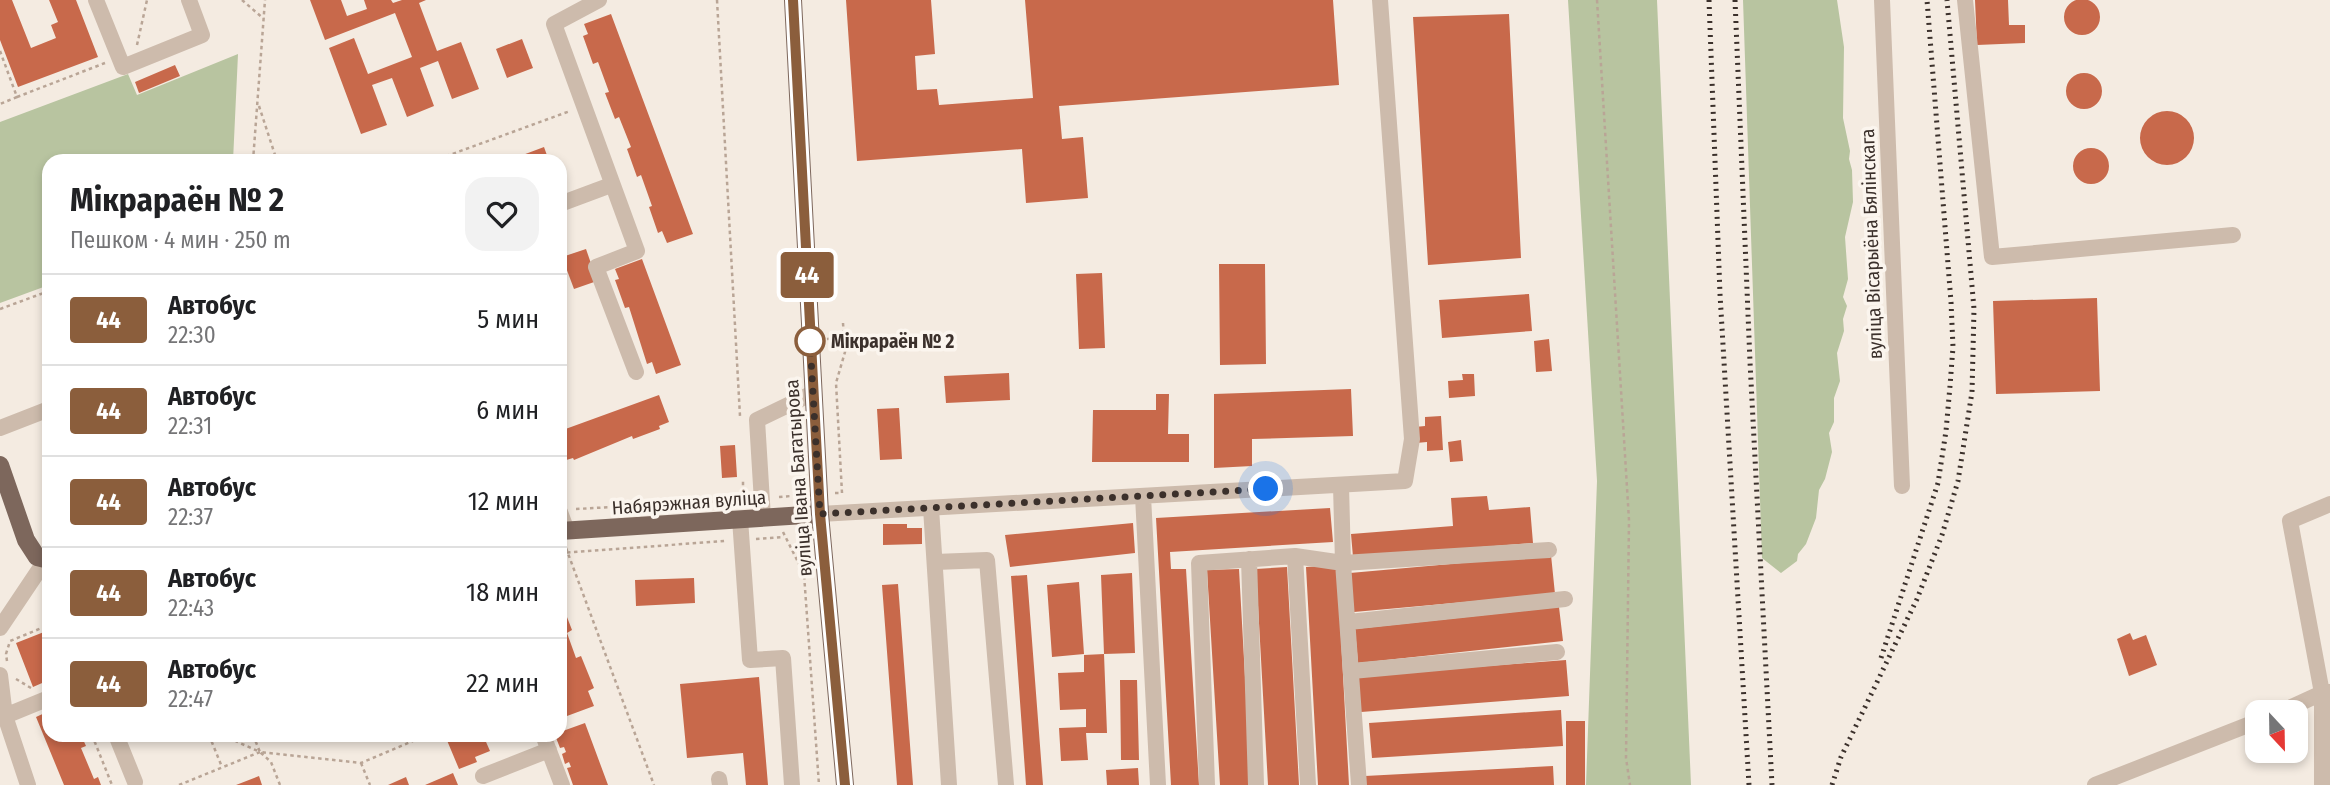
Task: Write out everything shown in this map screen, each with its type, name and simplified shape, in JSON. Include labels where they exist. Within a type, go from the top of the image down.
[{"type":"main road","name":"вуліца Івана Багатырова","points":[[793,0],[820,514],[845,785]]},
{"type":"main road","points":[[0,466],[26,540],[37,558],[42,560]]},
{"type":"main road","name":"Набярэжная вуліца","points":[[567,531],[820,514]]},
{"type":"street","points":[[96,0],[125,61],[202,35],[189,0]]},
{"type":"street","points":[[598,0],[554,24],[637,251],[596,267],[636,372]]},
{"type":"street","points":[[820,514],[1405,481],[1412,439],[1380,0]]},
{"type":"street","name":"вуліца Вісарыёна Бялінскага","points":[[1882,0],[1902,486]]},
{"type":"street","points":[[1965,0],[1992,257],[2232,234]]},
{"type":"street","points":[[567,201],[611,185]]},
{"type":"street","points":[[763,518],[757,420],[813,393]]},
{"type":"street","points":[[0,428],[42,412]]},
{"type":"street","points":[[1340,485],[1359,785]]},
{"type":"street","points":[[1143,496],[1158,785]]},
{"type":"street","points":[[2322,785],[2326,692],[2290,520],[2330,504]]},
{"type":"street","points":[[931,508],[949,785]]},
{"type":"street","points":[[740,519],[750,660],[783,658],[792,785]]},
{"type":"street","points":[[1207,785],[1199,563],[1295,556],[1343,563],[1549,550]]},
{"type":"street","points":[[1295,556],[1308,785]]},
{"type":"street","points":[[1249,559],[1256,785]]},
{"type":"street","points":[[934,562],[987,560],[1006,785]]},
{"type":"street","points":[[0,628],[42,568]]},
{"type":"street","points":[[1349,622],[1565,599]]},
{"type":"street","points":[[1352,671],[1557,652]]},
{"type":"street","points":[[5,675],[5,716],[28,785]]},
{"type":"street","points":[[2308,700],[2326,692]]},
{"type":"street","points":[[5,716],[42,701]]},
{"type":"street","points":[[2095,785],[2245,726]]},
{"type":"street","points":[[119,742],[135,782]]},
{"type":"street","points":[[483,776],[546,743],[562,785]]},
{"type":"path","points":[[0,104],[125,61],[147,0]]},
{"type":"path","points":[[242,0],[264,19]]},
{"type":"path","points":[[254,154],[265,0]]},
{"type":"path","points":[[717,0],[741,428]]},
{"type":"path","points":[[1597,0],[1629,520],[1626,758],[1630,785]]},
{"type":"path","points":[[0,51],[17,97]]},
{"type":"path","points":[[258,103],[276,154]]},
{"type":"path","points":[[452,154],[583,106]]},
{"type":"path","points":[[0,309],[42,294]]},
{"type":"path","points":[[842,493],[836,383],[845,352],[843,323]]},
{"type":"path","points":[[567,511],[743,500],[743,476]]},
{"type":"path","points":[[567,552],[784,537],[804,574],[819,785]]},
{"type":"path","points":[[567,555],[654,785]]},
{"type":"path","points":[[5,675],[31,687]]},
{"type":"path","points":[[95,742],[112,785]]},
{"type":"path","points":[[212,742],[222,767]]},
{"type":"path","points":[[238,742],[260,752],[361,763],[410,742]]},
{"type":"path","points":[[256,742],[260,752],[271,762],[280,785]]},
{"type":"path","points":[[178,785],[260,752]]},
{"type":"path","points":[[361,763],[370,785]]},
{"type":"green space","points":[[1568,0],[1657,0],[1691,785],[1586,785],[1597,481]]},
{"type":"green space","points":[[1743,0],[1837,0],[1844,47],[1843,118],[1850,151],[1853,202],[1845,237],[1848,279],[1843,297],[1847,306],[1843,319],[1844,331],[1837,353],[1840,381],[1834,398],[1834,422],[1829,433],[1832,452],[1825,479],[1819,490],[1816,518],[1806,544],[1798,554],[1797,561],[1781,573],[1762,558]]},
{"type":"green space","points":[[238,54],[233,154],[42,154],[42,288],[0,303],[0,122],[128,74],[137,95]]},
{"type":"building","points":[[2082,-1],[2095,4],[2100,17],[2095,30],[2082,35],[2069,30],[2064,17],[2069,4]]},
{"type":"building","points":[[0,0],[12,0],[31,48],[56,38],[51,25],[58,22],[49,0],[76,0],[98,57],[18,87],[0,40]]},
{"type":"building","points":[[310,0],[341,0],[347,16],[367,9],[364,0],[391,0],[393,3],[402,0],[426,0],[419,3],[437,51],[461,42],[479,89],[452,99],[438,61],[420,68],[434,106],[407,117],[392,78],[372,85],[387,125],[361,134],[329,48],[354,38],[368,74],[412,57],[395,13],[325,40]]},
{"type":"building","points":[[846,0],[931,0],[935,54],[915,56],[917,90],[937,89],[939,105],[1033,98],[1025,0],[1333,0],[1339,85],[1059,106],[1062,139],[1083,137],[1088,198],[1026,203],[1022,149],[857,161]]},
{"type":"building","points":[[1975,0],[2008,0],[2009,25],[2025,25],[2025,43],[1977,45]]},
{"type":"building","points":[[611,14],[693,234],[667,243],[662,231],[658,233],[641,175],[637,177],[627,149],[631,147],[619,117],[615,119],[605,93],[609,92],[598,62],[593,64],[583,36],[588,34],[584,24]]},
{"type":"building","points":[[1509,14],[1521,258],[1428,265],[1413,17]]},
{"type":"building","points":[[522,39],[533,68],[507,78],[496,49]]},
{"type":"building","points":[[175,65],[180,76],[139,93],[135,82]]},
{"type":"building","points":[[2084,73],[2097,78],[2102,91],[2097,104],[2084,109],[2071,104],[2066,91],[2071,78]]},
{"type":"building","points":[[2167,111],[2186,119],[2194,138],[2186,157],[2167,165],[2148,157],[2140,138],[2148,119]]},
{"type":"building","points":[[544,147],[546,154],[526,154]]},
{"type":"building","points":[[2091,148],[2104,153],[2109,166],[2104,179],[2091,184],[2078,179],[2073,166],[2078,153]]},
{"type":"building","points":[[586,249],[597,281],[574,289],[567,270],[567,255]]},
{"type":"building","points":[[642,259],[681,365],[656,374],[652,362],[647,364],[629,307],[625,308],[615,280],[619,279],[615,269]]},
{"type":"building","points":[[1219,264],[1265,264],[1266,364],[1220,365]]},
{"type":"building","points":[[1102,273],[1105,348],[1079,349],[1076,274]]},
{"type":"building","points":[[1529,294],[1532,331],[1442,338],[1439,300]]},
{"type":"building","points":[[2097,298],[2100,391],[1996,394],[1993,301]]},
{"type":"building","points":[[1549,339],[1552,371],[1536,372],[1534,341]]},
{"type":"building","points":[[1009,373],[1010,400],[946,403],[944,376]]},
{"type":"building","points":[[1462,374],[1474,374],[1475,396],[1449,398],[1448,381],[1463,380]]},
{"type":"building","points":[[1351,389],[1353,436],[1252,439],[1252,466],[1214,468],[1214,394]]},
{"type":"building","points":[[1156,394],[1169,394],[1168,434],[1189,434],[1189,462],[1092,462],[1093,410],[1156,410]]},
{"type":"building","points":[[659,395],[669,422],[659,426],[660,429],[633,439],[632,436],[574,460],[567,460],[567,428]]},
{"type":"building","points":[[899,408],[902,459],[880,460],[877,409]]},
{"type":"building","points":[[1441,416],[1443,450],[1427,451],[1427,442],[1416,443],[1415,427],[1425,426],[1425,417]]},
{"type":"building","points":[[1461,440],[1463,461],[1450,462],[1448,442]]},
{"type":"building","points":[[735,445],[737,477],[722,478],[720,446]]},
{"type":"building","points":[[1487,496],[1489,510],[1530,507],[1533,543],[1353,557],[1351,534],[1453,526],[1451,498]]},
{"type":"building","points":[[1330,508],[1333,542],[1170,552],[1171,569],[1186,569],[1199,785],[1171,785],[1156,518]]},
{"type":"building","points":[[1133,523],[1135,553],[1010,567],[1005,535]]},
{"type":"building","points":[[883,524],[907,524],[907,528],[922,528],[922,544],[883,545]]},
{"type":"building","points":[[1551,555],[1555,594],[1354,612],[1350,573]]},
{"type":"building","points":[[1337,565],[1349,785],[1318,785],[1306,567]]},
{"type":"building","points":[[1287,567],[1299,785],[1268,785],[1256,569]]},
{"type":"building","points":[[1239,569],[1251,785],[1220,785],[1207,570]]},
{"type":"building","points":[[1132,573],[1135,653],[1104,654],[1101,575]]},
{"type":"building","points":[[1027,575],[1043,785],[1026,785],[1011,576]]},
{"type":"building","points":[[694,578],[695,603],[636,606],[635,580]]},
{"type":"building","points":[[1079,582],[1084,654],[1052,657],[1047,585]]},
{"type":"building","points":[[898,584],[913,785],[897,785],[882,585]]},
{"type":"building","points":[[1559,607],[1563,641],[1358,663],[1355,629]]},
{"type":"building","points":[[567,617],[572,630],[567,633]]},
{"type":"building","points":[[42,633],[42,683],[33,687],[16,643]]},
{"type":"building","points":[[567,633],[576,658],[581,656],[594,688],[588,691],[594,706],[567,716]]},
{"type":"building","points":[[2130,633],[2133,640],[2146,635],[2157,665],[2129,676],[2117,639]]},
{"type":"building","points":[[1104,654],[1107,733],[1086,733],[1088,760],[1061,761],[1059,728],[1086,727],[1086,709],[1060,710],[1058,673],[1084,672],[1084,655]]},
{"type":"building","points":[[1566,660],[1569,696],[1361,712],[1358,676]]},
{"type":"building","points":[[759,677],[768,785],[746,785],[743,753],[687,758],[680,684]]},
{"type":"building","points":[[1120,680],[1137,680],[1139,760],[1121,760]]},
{"type":"building","points":[[1561,710],[1563,746],[1372,758],[1369,723]]},
{"type":"building","points":[[42,714],[42,732],[36,717]]},
{"type":"building","points":[[1566,721],[1585,721],[1585,785],[1566,785]]},
{"type":"building","points":[[585,723],[608,785],[573,785],[567,768],[571,767],[569,762],[565,764],[562,754],[566,752],[558,742],[567,742],[567,729]]},
{"type":"building","points":[[46,742],[84,742],[86,746],[81,748],[94,779],[98,777],[101,785],[64,785]]},
{"type":"building","points":[[448,742],[486,742],[490,751],[475,757],[477,762],[459,769]]},
{"type":"building","points":[[1553,766],[1554,785],[1366,785],[1365,776]]},
{"type":"building","points":[[1138,768],[1139,785],[1107,785],[1106,770]]},
{"type":"building","points":[[453,773],[458,785],[425,785]]},
{"type":"building","points":[[259,776],[262,785],[236,785]]},
{"type":"building","points":[[406,777],[409,785],[388,785]]},
{"type":"railway","points":[[1709,0],[1720,294],[1749,785]]},
{"type":"railway","points":[[1735,0],[1772,785]]},
{"type":"railway","points":[[1881,658],[1938,483],[1946,431],[1953,347],[1927,0]]},
{"type":"railway","points":[[1832,785],[1841,757],[1917,599],[1942,535],[1958,481],[1972,392],[1974,309],[1947,0]]},
{"type":"bus line","name":"44","points":[[793,0],[820,514],[845,785]]},
{"type":"place","name":"Мікрараён № 2","points":[[810,341]]},
{"type":"route","points":[[810,341],[820,514],[1266,489]]}]
